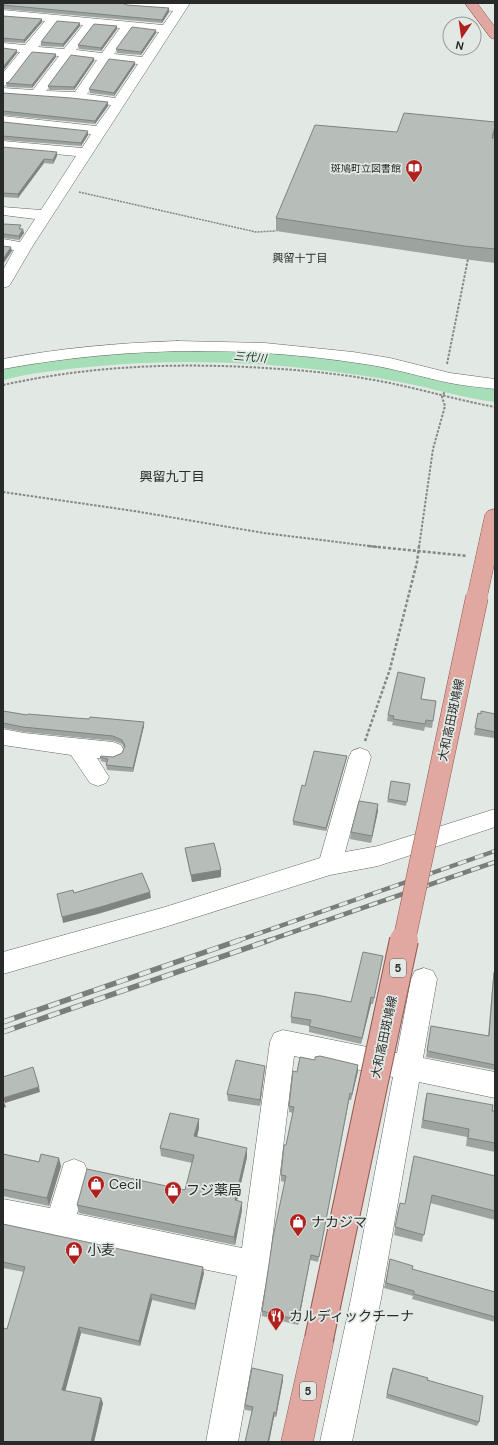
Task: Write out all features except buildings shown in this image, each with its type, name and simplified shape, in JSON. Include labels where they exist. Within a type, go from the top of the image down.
[{"type":"main road","points":[[471,3],[495,35]]},
{"type":"main road","name":"大和高田斑鳩線","points":[[297,1442],[495,514]]},
{"type":"street","points":[[4,281],[44,215],[182,5],[128,3]]},
{"type":"street","points":[[3,14],[167,29]]},
{"type":"street","points":[[8,27],[17,15]]},
{"type":"street","points":[[3,82],[54,18]]},
{"type":"street","points":[[37,94],[91,22]]},
{"type":"street","points":[[82,91],[128,25]]},
{"type":"street","points":[[3,47],[146,61]]},
{"type":"street","points":[[3,92],[37,94],[82,91],[123,96]]},
{"type":"street","points":[[3,120],[100,131]]},
{"type":"street","points":[[3,145],[85,153]]},
{"type":"street","points":[[3,212],[44,215]]},
{"type":"street","points":[[3,244],[24,247]]},
{"type":"street","points":[[3,364],[31,358],[75,352],[144,347],[203,346],[304,352],[353,357],[445,376],[495,384]]},
{"type":"street","points":[[3,737],[24,741],[113,751]]},
{"type":"street","points":[[78,747],[98,777]]},
{"type":"street","points":[[330,865],[360,757]]},
{"type":"street","points":[[3,963],[165,917],[330,865],[378,856],[495,818]]},
{"type":"street","points":[[336,1442],[366,1299],[406,1067],[424,979]]},
{"type":"street","points":[[222,1442],[254,1265],[283,1042],[495,1084]]},
{"type":"street","points":[[59,1226],[74,1173]]},
{"type":"street","points":[[3,1213],[59,1226],[254,1265]]},
{"type":"path","points":[[62,188],[128,202],[243,230],[256,232],[276,231]]},
{"type":"path","points":[[445,376],[468,259]]},
{"type":"path","points":[[3,385],[57,373],[173,364],[313,371],[386,382],[442,397],[495,407]]},
{"type":"path","points":[[360,757],[390,669],[419,551],[433,449],[445,406],[442,397]]},
{"type":"path","points":[[3,492],[134,511],[264,533],[339,543],[471,556]]},
{"type":"waterway","name":"三代川","points":[[3,372],[23,367],[123,355],[242,355],[321,362],[400,374],[495,394]]},
{"type":"railway","points":[[237,941],[495,851]]},
{"type":"railway","points":[[267,941],[495,862]]},
{"type":"railway","points":[[3,1022],[240,940]]},
{"type":"railway","points":[[3,1032],[270,940]]},
{"type":"place","name":"斑鳩町立図書館","points":[[414,183]]},
{"type":"place","name":"Cecil","points":[[96,1199]]},
{"type":"place","name":"フジ薬局","points":[[173,1205]]},
{"type":"place","name":"ナカジマ","points":[[298,1237]]},
{"type":"place","name":"小麦","points":[[74,1265]]},
{"type":"place","name":"カルディックチーナ","points":[[276,1331]]},
{"type":"district","name":"興留十丁目","points":[[300,258]]},
{"type":"district","name":"興留九丁目","points":[[172,476]]}]
